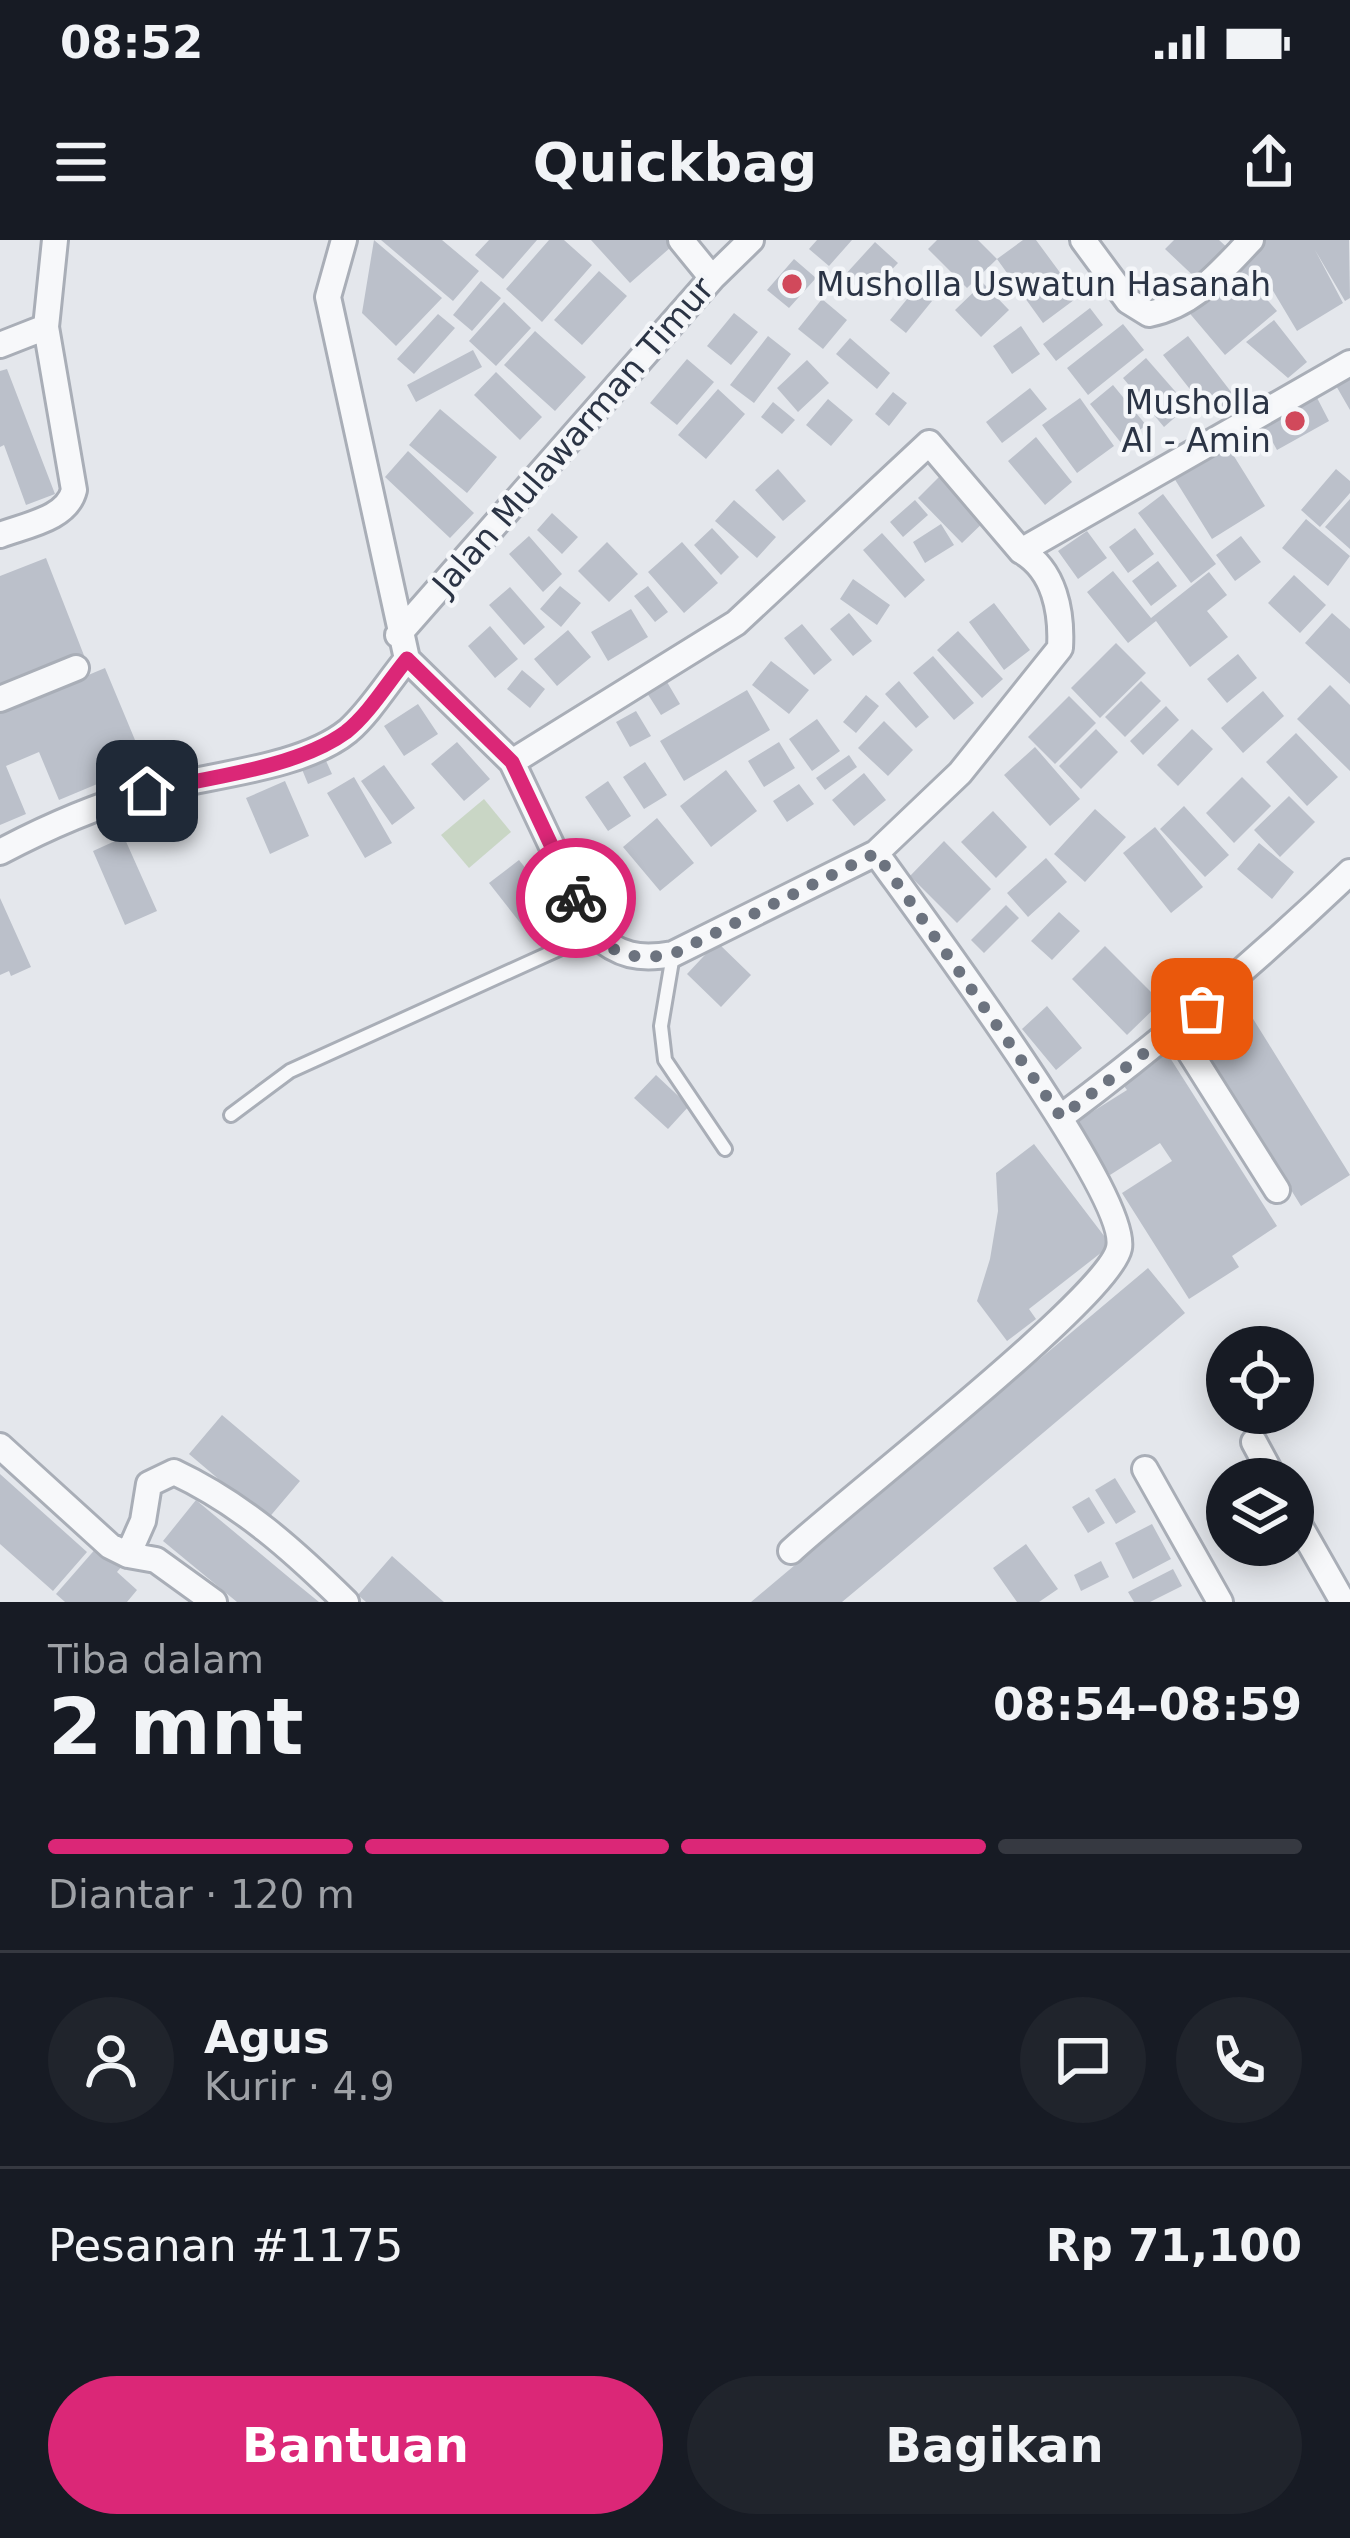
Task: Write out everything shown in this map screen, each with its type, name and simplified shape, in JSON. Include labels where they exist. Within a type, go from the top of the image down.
[{"type":"street","points":[[0,535],[61,512],[74,490],[46,327],[55,240]]},
{"type":"street","points":[[344,240],[328,298],[403,647],[512,762],[593,933],[616,952],[647,958],[673,954],[876,853],[960,773],[1060,649],[1062,623],[1053,591],[1033,558],[1021,551],[929,443],[736,622],[512,762]]},
{"type":"street","points":[[681,240],[712,278]]},
{"type":"street","name":"Jalan Mulawarman Timur","points":[[0,852],[64,818],[147,791],[292,757],[347,731],[403,647],[712,278],[751,240]]},
{"type":"street","points":[[1083,240],[1128,301],[1149,314],[1173,309],[1204,289],[1251,240]]},
{"type":"street","points":[[0,345],[46,327]]},
{"type":"street","points":[[1021,551],[1350,363]]},
{"type":"street","points":[[0,699],[76,668]]},
{"type":"street","points":[[791,1551],[841,1504],[918,1447],[1113,1266],[1120,1235],[1115,1216],[1061,1117],[876,853]]},
{"type":"street","points":[[1061,1117],[1252,966],[1350,872]]},
{"type":"street","points":[[1176,1030],[1277,1190]]},
{"type":"street","points":[[1254,1442],[1263,1458]]},
{"type":"street","points":[[0,1446],[110,1546],[156,1560],[214,1602]]},
{"type":"street","points":[[1144,1469],[1220,1602]]},
{"type":"street","points":[[128,1555],[143,1520],[148,1484],[174,1472],[221,1495],[291,1547],[346,1602]]},
{"type":"street","points":[[1314,1551],[1343,1602]]},
{"type":"lane","points":[[231,1115],[290,1071],[593,933]]},
{"type":"lane","points":[[673,954],[661,1026],[665,1060],[725,1149]]},
{"type":"green space","points":[[484,799],[511,832],[469,868],[441,835]]},
{"type":"building","points":[[374,240],[442,298],[396,346],[362,313]]},
{"type":"building","points":[[381,240],[442,240],[479,271],[453,301]]},
{"type":"building","points":[[489,240],[537,240],[503,279],[475,255]]},
{"type":"building","points":[[549,240],[564,240],[592,265],[542,322],[506,289]]},
{"type":"building","points":[[591,240],[679,240],[630,283]]},
{"type":"building","points":[[817,240],[852,240],[829,266],[809,249]]},
{"type":"building","points":[[937,240],[978,240],[997,259],[967,288],[928,249]]},
{"type":"building","points":[[1023,240],[1036,240],[1078,297],[1043,323],[997,259]]},
{"type":"building","points":[[1174,240],[1219,240],[1232,252],[1202,284],[1165,249]]},
{"type":"building","points":[[1254,240],[1349,240],[1350,298],[1345,301],[1315,250],[1343,303],[1297,331],[1266,279],[1255,286],[1277,311],[1225,355],[1186,309]]},
{"type":"building","points":[[875,242],[898,263],[867,296],[844,276]]},
{"type":"building","name":"Musholla Uswatun Hasanah","points":[[794,259],[816,278],[789,308],[767,290]]},
{"type":"building","points":[[599,271],[627,296],[582,345],[554,320]]},
{"type":"building","points":[[481,281],[501,298],[472,331],[453,315]]},
{"type":"building","points":[[983,283],[1009,310],[981,337],[955,310]]},
{"type":"building","points":[[916,288],[932,301],[906,333],[890,320]]},
{"type":"building","points":[[822,299],[847,320],[823,349],[798,329]]},
{"type":"building","points":[[504,302],[531,328],[496,366],[469,341]]},
{"type":"building","points":[[1090,308],[1103,325],[1056,361],[1043,344]]},
{"type":"building","points":[[734,313],[758,332],[731,365],[707,346]]},
{"type":"building","points":[[438,314],[455,328],[414,374],[397,359]]},
{"type":"building","points":[[1274,320],[1307,362],[1288,378],[1246,342]]},
{"type":"building","points":[[1123,324],[1144,350],[1088,395],[1067,368]]},
{"type":"building","points":[[1021,326],[1040,354],[1012,374],[993,346]]},
{"type":"building","points":[[535,331],[586,377],[555,411],[504,365]]},
{"type":"building","points":[[768,336],[791,354],[754,403],[730,385]]},
{"type":"building","points":[[1188,336],[1235,397],[1211,416],[1163,355]]},
{"type":"building","points":[[850,338],[890,373],[877,389],[836,354]]},
{"type":"building","points":[[473,350],[482,367],[416,402],[407,385]]},
{"type":"building","points":[[1146,358],[1188,406],[1164,427],[1123,378]]},
{"type":"building","points":[[687,359],[714,382],[677,425],[650,403]]},
{"type":"building","points":[[807,360],[829,383],[798,412],[777,388]]},
{"type":"building","points":[[1350,366],[1350,410],[1331,377]]},
{"type":"building","points":[[7,369],[55,494],[26,505],[4,445],[0,447],[0,371]]},
{"type":"building","points":[[496,372],[542,417],[520,440],[474,395]]},
{"type":"building","points":[[1113,385],[1146,425],[1122,444],[1090,404]]},
{"type":"building","points":[[1030,388],[1047,409],[1002,443],[986,422]]},
{"type":"building","points":[[718,389],[745,414],[706,459],[678,435]]},
{"type":"building","points":[[893,392],[907,403],[889,426],[875,414]]},
{"type":"building","name":"Musholla Al - Amin","points":[[1314,392],[1329,421],[1277,450],[1261,421]]},
{"type":"building","points":[[1080,398],[1114,446],[1077,473],[1042,425]]},
{"type":"building","points":[[828,399],[853,420],[831,446],[806,425]]},
{"type":"building","points":[[773,402],[795,420],[782,434],[761,417]]},
{"type":"building","points":[[440,409],[497,457],[467,493],[409,445]]},
{"type":"building","points":[[1036,437],[1072,482],[1045,505],[1008,461]]},
{"type":"building","points":[[1227,445],[1265,506],[1212,539],[1174,478]]},
{"type":"building","points":[[408,451],[474,513],[450,538],[385,477]]},
{"type":"building","points":[[778,469],[806,501],[783,521],[755,490]]},
{"type":"building","points":[[1336,469],[1350,481],[1350,493],[1320,527],[1301,510]]},
{"type":"building","points":[[946,470],[990,516],[962,543],[918,498]]},
{"type":"building","points":[[1163,494],[1216,564],[1191,583],[1138,513]]},
{"type":"building","points":[[1350,499],[1350,549],[1325,527]]},
{"type":"building","points":[[734,500],[776,537],[757,558],[715,521]]},
{"type":"building","points":[[915,500],[928,515],[903,537],[890,522]]},
{"type":"building","points":[[552,513],[578,537],[562,554],[537,530]]},
{"type":"building","points":[[1306,519],[1350,556],[1328,586],[1282,548]]},
{"type":"building","points":[[941,524],[954,545],[925,563],[913,542]]},
{"type":"building","points":[[712,528],[739,557],[721,575],[694,545]]},
{"type":"building","points":[[1135,528],[1154,554],[1128,573],[1109,547]]},
{"type":"building","points":[[1087,531],[1107,558],[1078,579],[1058,551]]},
{"type":"building","points":[[882,533],[925,580],[905,598],[863,550]]},
{"type":"building","points":[[529,536],[562,574],[543,592],[509,554]]},
{"type":"building","points":[[1241,536],[1261,562],[1235,581],[1216,555]]},
{"type":"building","points":[[607,542],[638,574],[609,602],[578,571]]},
{"type":"building","points":[[682,542],[718,583],[684,613],[648,572]]},
{"type":"building","points":[[46,558],[85,658],[0,691],[0,576]]},
{"type":"building","points":[[1158,561],[1177,586],[1151,606],[1132,581]]},
{"type":"building","points":[[1113,571],[1151,618],[1209,572],[1227,595],[1207,611],[1228,637],[1190,667],[1156,621],[1128,643],[1087,592]]},
{"type":"building","points":[[1294,575],[1326,605],[1300,633],[1268,603]]},
{"type":"building","points":[[853,579],[890,605],[877,625],[840,599]]},
{"type":"building","points":[[560,586],[581,603],[561,627],[540,609]]},
{"type":"building","points":[[648,586],[668,612],[655,622],[634,596]]},
{"type":"building","points":[[510,587],[545,627],[524,645],[489,605]]},
{"type":"building","points":[[994,603],[1030,650],[1004,670],[969,622]]},
{"type":"building","points":[[631,609],[648,637],[608,661],[591,632]]},
{"type":"building","points":[[849,613],[872,641],[853,656],[830,629]]},
{"type":"building","points":[[1332,613],[1350,629],[1350,684],[1305,643]]},
{"type":"building","points":[[802,624],[832,660],[814,675],[784,638]]},
{"type":"building","points":[[490,626],[518,659],[495,678],[468,646]]},
{"type":"building","points":[[568,630],[591,657],[557,686],[534,659]]},
{"type":"building","points":[[958,631],[1003,679],[982,698],[937,650]]},
{"type":"building","points":[[1116,643],[1146,673],[1100,718],[1071,688]]},
{"type":"building","points":[[1238,654],[1257,678],[1227,703],[1207,679]]},
{"type":"building","points":[[933,656],[974,703],[954,720],[913,673]]},
{"type":"building","points":[[771,661],[809,690],[789,714],[752,685]]},
{"type":"building","points":[[105,668],[145,764],[59,800],[39,752],[6,766],[26,814],[0,825],[0,712]]},
{"type":"building","points":[[522,670],[545,689],[530,708],[507,689]]},
{"type":"building","points":[[899,681],[929,717],[916,728],[885,694]]},
{"type":"building","points":[[1141,681],[1161,701],[1125,737],[1105,717]]},
{"type":"building","points":[[667,682],[680,704],[661,715],[647,693]]},
{"type":"building","points":[[1330,685],[1350,705],[1350,771],[1297,719]]},
{"type":"building","points":[[747,690],[770,730],[684,781],[660,741]]},
{"type":"building","points":[[1263,691],[1284,716],[1243,753],[1221,728]]},
{"type":"building","points":[[866,695],[879,706],[856,733],[843,722]]},
{"type":"building","points":[[1069,696],[1096,723],[1055,764],[1028,737]]},
{"type":"building","points":[[418,704],[438,734],[404,756],[384,726]]},
{"type":"building","points":[[1166,706],[1179,720],[1143,755],[1130,741]]},
{"type":"building","points":[[636,711],[651,736],[630,747],[616,722]]},
{"type":"building","points":[[817,719],[840,751],[812,771],[789,739]]},
{"type":"building","points":[[884,721],[913,750],[888,776],[858,748]]},
{"type":"building","points":[[1096,729],[1118,752],[1081,789],[1059,766]]},
{"type":"building","points":[[1192,729],[1213,749],[1178,786],[1157,765]]},
{"type":"building","points":[[1296,733],[1338,777],[1307,806],[1266,762]]},
{"type":"building","points":[[457,742],[490,779],[464,801],[431,764]]},
{"type":"building","points":[[779,742],[795,768],[764,787],[748,761]]},
{"type":"building","points":[[1035,747],[1080,799],[1050,826],[1004,775]]},
{"type":"building","points":[[322,752],[332,774],[308,784],[299,762]]},
{"type":"building","points":[[849,755],[857,767],[825,790],[816,778]]},
{"type":"building","points":[[645,762],[667,795],[644,809],[623,777]]},
{"type":"building","points":[[384,765],[415,808],[392,825],[361,781]]},
{"type":"building","points":[[726,770],[757,811],[711,847],[680,806]]},
{"type":"building","points":[[864,773],[886,800],[854,826],[832,800]]},
{"type":"building","points":[[354,777],[392,843],[365,858],[327,793]]},
{"type":"building","points":[[1242,777],[1271,806],[1234,843],[1206,813]]},
{"type":"building","points":[[285,781],[309,836],[270,854],[246,798]]},
{"type":"building","points":[[608,781],[631,816],[608,831],[585,797]]},
{"type":"building","points":[[799,784],[814,804],[787,822],[773,801]]},
{"type":"building","points":[[1289,796],[1315,822],[1280,857],[1254,830]]},
{"type":"building","points":[[1184,806],[1229,855],[1205,877],[1160,829]]},
{"type":"building","points":[[1095,809],[1126,837],[1085,882],[1054,854]]},
{"type":"building","points":[[993,811],[1027,847],[996,878],[961,842]]},
{"type":"building","points":[[657,818],[694,863],[660,891],[623,847]]},
{"type":"building","points":[[1155,827],[1203,887],[1171,913],[1123,853]]},
{"type":"building","points":[[124,837],[157,911],[125,925],[93,851]]},
{"type":"building","points":[[944,841],[991,889],[957,923],[910,876]]},
{"type":"building","points":[[1259,843],[1294,872],[1272,899],[1237,869]]},
{"type":"building","points":[[1046,858],[1067,882],[1028,917],[1007,893]]},
{"type":"building","points":[[519,860],[562,914],[532,938],[489,883]]},
{"type":"building","points":[[0,898],[31,967],[11,976],[9,971],[0,975]]},
{"type":"building","points":[[1006,905],[1019,918],[984,953],[971,940]]},
{"type":"building","points":[[1059,912],[1080,931],[1052,960],[1031,941]]},
{"type":"building","points":[[717,942],[751,975],[721,1007],[687,974]]},
{"type":"building","points":[[1105,946],[1161,1002],[1127,1035],[1072,979]]},
{"type":"building","points":[[1242,1001],[1350,1175],[1301,1206],[1193,1032]]},
{"type":"building","points":[[1047,1006],[1082,1048],[1056,1070],[1022,1029]]},
{"type":"building","points":[[1167,1053],[1277,1226],[1232,1256],[1239,1267],[1189,1299],[1122,1193],[1172,1161],[1160,1143],[1110,1175],[1076,1122],[1127,1090],[1121,1082]]},
{"type":"building","points":[[656,1075],[689,1106],[668,1129],[634,1098]]},
{"type":"building","points":[[1034,1144],[1111,1245],[1029,1309],[1036,1319],[1007,1341],[977,1301],[998,1211],[996,1173]]},
{"type":"building","points":[[1148,1268],[1185,1313],[890,1562],[842,1602],[751,1602]]},
{"type":"building","points":[[222,1415],[300,1481],[267,1520],[189,1454]]},
{"type":"building","points":[[0,1474],[87,1552],[53,1591],[0,1544]]},
{"type":"building","points":[[1115,1478],[1136,1512],[1116,1524],[1095,1490]]},
{"type":"building","points":[[1089,1497],[1105,1523],[1088,1533],[1072,1507]]},
{"type":"building","points":[[196,1500],[319,1602],[237,1602],[163,1541]]},
{"type":"building","points":[[1152,1524],[1171,1559],[1133,1579],[1115,1543]]},
{"type":"building","points":[[1026,1544],[1058,1589],[1039,1602],[1017,1602],[993,1568]]},
{"type":"building","points":[[98,1546],[122,1566],[117,1572],[137,1590],[127,1602],[65,1602],[56,1594]]},
{"type":"building","points":[[392,1556],[444,1602],[366,1602],[358,1595]]},
{"type":"building","points":[[1101,1561],[1109,1577],[1081,1591],[1074,1575]]},
{"type":"building","points":[[1173,1569],[1182,1586],[1150,1602],[1134,1602],[1128,1592]]},
{"type":"way so far","points":[[576,898],[593,933],[616,952],[647,958],[673,954],[876,853],[1061,1117],[1202,1009]]},
{"type":"place","name":"Musholla Uswatun Hasanah","points":[[792,284]]},
{"type":"place","name":"Musholla Al - Amin","points":[[1295,421]]},
{"type":"route","points":[[147,791],[292,757],[321,745],[347,731],[407,659],[512,762],[576,898]]}]
